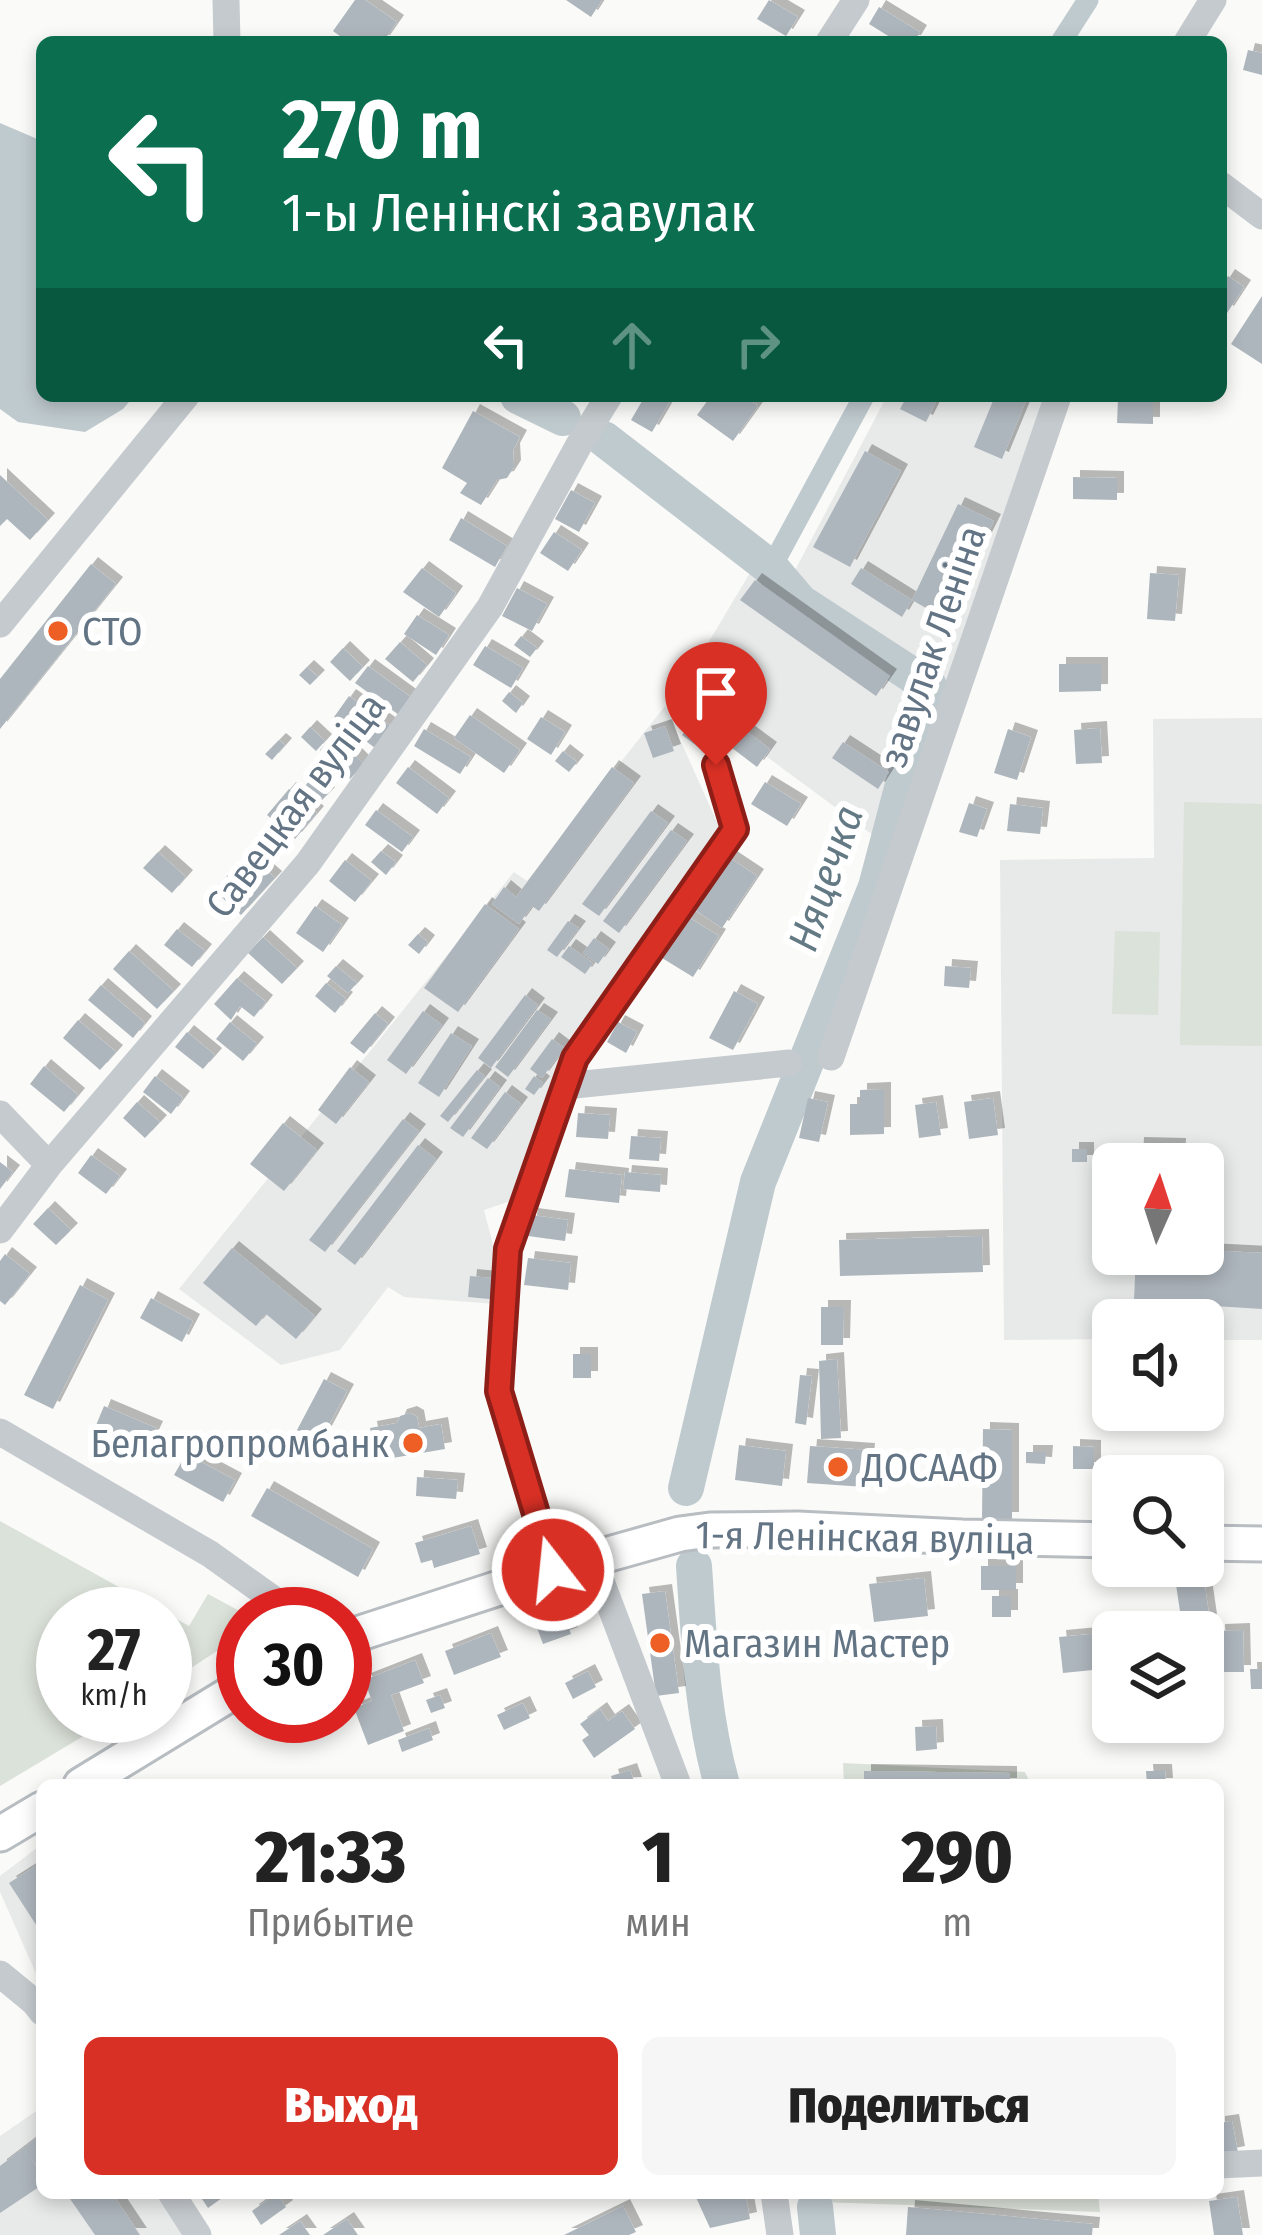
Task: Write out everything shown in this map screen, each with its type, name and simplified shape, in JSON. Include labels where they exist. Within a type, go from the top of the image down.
[{"type":"main road","name":"1-я Ленінская вуліца","points":[[372,1629],[680,1534],[746,1528],[1092,1539]]},
{"type":"main road","points":[[1224,1543],[1262,1544]]},
{"type":"main road","points":[[91,1779],[216,1702]]},
{"type":"main road","points":[[0,1834],[36,1813]]},
{"type":"street","points":[[226,0],[227,36]]},
{"type":"street","points":[[833,36],[856,0]]},
{"type":"street","points":[[1191,36],[1213,0]]},
{"type":"street","points":[[1227,189],[1258,209]]},
{"type":"street","points":[[0,625],[182,402]]},
{"type":"street","name":"Савецкая вуліца","points":[[0,1230],[49,1165],[308,863],[490,607],[605,402]]},
{"type":"street","name":"завулак Леніна","points":[[831,1057],[1056,402]]},
{"type":"street","points":[[553,1570],[499,1391],[508,1249],[575,1058],[735,829],[716,765]]},
{"type":"street","points":[[565,1086],[789,1063]]},
{"type":"street","points":[[0,1114],[49,1165]]},
{"type":"street","points":[[0,1432],[210,1554],[256,1587]]},
{"type":"street","points":[[593,1560],[676,1779]]},
{"type":"street","points":[[0,1974],[36,2004]]},
{"type":"street","points":[[1224,2165],[1262,2163]]},
{"type":"street","points":[[175,2199],[198,2235]]},
{"type":"street","points":[[775,2199],[780,2235]]},
{"type":"shaded area","points":[[0,123],[36,138],[36,402],[129,402],[85,432],[18,422],[0,409]]},
{"type":"shaded area","points":[[884,402],[1046,402],[966,640],[885,844],[679,692],[751,571],[792,576]]},
{"type":"shaded area","points":[[665,706],[720,829],[557,1064],[514,1200],[484,1210],[498,1264],[496,1304],[404,1297],[388,1287],[340,1350],[281,1365],[179,1289],[514,872],[527,881]]},
{"type":"shaded area","points":[[1262,718],[1262,1340],[1224,1340],[1224,1299],[1092,1299],[1092,1339],[1004,1340],[1000,860],[1154,858],[1153,719]]},
{"type":"shaded area","points":[[1184,802],[1262,804],[1262,1046],[1180,1045]]},
{"type":"shaded area","points":[[1115,931],[1160,932],[1158,1015],[1112,1014]]},
{"type":"shaded area","points":[[0,1521],[119,1587],[36,1587],[36,1743],[72,1743],[0,1786]]},
{"type":"shaded area","points":[[208,1594],[216,1598],[216,1652],[192,1667],[192,1621]]},
{"type":"shaded area","points":[[843,1763],[1025,1772],[1028,1779],[844,1779]]},
{"type":"shaded area","points":[[36,1849],[36,1973],[0,1892],[0,1876]]},
{"type":"shaded area","points":[[36,2111],[36,2199],[184,2199],[210,2235],[0,2235],[0,2136]]},
{"type":"shaded area","points":[[1099,2199],[1100,2212],[821,2202]]},
{"type":"building","points":[[355,0],[365,0],[397,22],[387,36],[340,36],[333,31]]},
{"type":"building","points":[[566,0],[602,0],[591,17]]},
{"type":"building","points":[[769,0],[798,17],[786,36],[757,19]]},
{"type":"building","points":[[879,7],[920,32],[918,36],[888,36],[869,24]]},
{"type":"building","points":[[1248,50],[1262,53],[1262,75],[1243,70]]},
{"type":"building","points":[[1227,278],[1244,287],[1227,313]]},
{"type":"building","points":[[1262,296],[1262,364],[1231,344]]},
{"type":"building","points":[[642,402],[670,402],[652,432],[631,420]]},
{"type":"building","points":[[707,402],[758,406],[733,441],[697,415]]},
{"type":"building","points":[[904,402],[936,402],[926,422],[900,409]]},
{"type":"building","points":[[993,402],[1026,402],[1002,459],[974,447]]},
{"type":"building","points":[[1118,402],[1153,402],[1153,424],[1117,423]]},
{"type":"building","points":[[473,411],[520,437],[513,450],[514,467],[507,478],[497,480],[481,505],[460,493],[467,483],[442,468]]},
{"type":"building","points":[[865,451],[901,471],[850,567],[813,547]]},
{"type":"building","points":[[0,475],[48,520],[30,540],[7,519],[0,526]]},
{"type":"building","points":[[1073,477],[1117,478],[1117,500],[1073,499]]},
{"type":"building","points":[[571,490],[595,503],[579,532],[555,519]]},
{"type":"building","points":[[958,504],[994,521],[945,619],[912,600]]},
{"type":"building","points":[[461,518],[507,546],[495,567],[449,540]]},
{"type":"building","points":[[554,532],[582,550],[568,571],[540,553]]},
{"type":"building","name":"СТО","points":[[91,564],[116,584],[0,729],[0,679]]},
{"type":"building","points":[[422,568],[456,593],[439,617],[403,592]]},
{"type":"building","points":[[861,568],[912,600],[902,617],[851,584]]},
{"type":"building","points":[[1150,573],[1179,575],[1175,621],[1147,619]]},
{"type":"building","points":[[755,580],[890,676],[876,696],[740,600]]},
{"type":"building","points":[[517,588],[547,604],[532,631],[502,616]]},
{"type":"building","points":[[417,615],[449,635],[436,655],[404,634]]},
{"type":"building","points":[[521,636],[537,648],[530,657],[514,645]]},
{"type":"building","points":[[400,642],[427,665],[413,682],[385,659]]},
{"type":"building","points":[[485,646],[523,668],[511,688],[473,665]]},
{"type":"building","points":[[343,648],[363,667],[350,681],[330,662]]},
{"type":"building","points":[[1059,664],[1101,664],[1101,691],[1059,692]]},
{"type":"building","points":[[368,666],[412,698],[399,715],[355,683]]},
{"type":"building","points":[[307,667],[318,677],[310,685],[299,675]]},
{"type":"building","points":[[509,692],[523,703],[516,713],[502,701]]},
{"type":"building","points":[[349,696],[391,726],[375,748],[334,717]]},
{"type":"building","points":[[470,715],[520,750],[504,773],[454,738]]},
{"type":"building","points":[[724,715],[770,749],[757,767],[711,732]]},
{"type":"building","points":[[541,717],[565,732],[551,755],[527,739]]},
{"type":"building","points":[[691,724],[709,737],[701,749],[682,735]]},
{"type":"building","points":[[665,726],[674,751],[653,758],[644,733]]},
{"type":"building","points":[[310,727],[325,741],[316,751],[301,737]]},
{"type":"building","points":[[1100,728],[1102,763],[1076,764],[1074,730]]},
{"type":"building","points":[[424,729],[471,757],[460,774],[414,746]]},
{"type":"building","points":[[1008,729],[1031,737],[1017,780],[994,773]]},
{"type":"building","points":[[335,735],[364,764],[350,779],[320,750]]},
{"type":"building","points":[[279,740],[285,745],[272,760],[265,754]]},
{"type":"building","points":[[843,742],[889,772],[878,789],[832,758]]},
{"type":"building","points":[[563,751],[577,762],[569,772],[555,761]]},
{"type":"building","points":[[408,767],[449,798],[437,814],[396,783]]},
{"type":"building","points":[[612,767],[634,783],[539,911],[532,906],[519,924],[492,904],[504,887],[516,897]]},
{"type":"building","points":[[311,779],[328,794],[321,801],[305,786]]},
{"type":"building","points":[[765,782],[801,804],[787,826],[751,804]]},
{"type":"building","points":[[289,789],[317,813],[295,839],[267,815]]},
{"type":"building","points":[[969,803],[987,809],[977,837],[959,832]]},
{"type":"building","points":[[1010,804],[1043,808],[1040,834],[1007,831]]},
{"type":"building","points":[[376,810],[413,837],[402,852],[365,825]]},
{"type":"building","points":[[651,811],[668,823],[599,916],[582,904]]},
{"type":"building","points":[[671,830],[687,841],[619,933],[603,921]]},
{"type":"building","points":[[381,851],[396,862],[386,875],[371,862]]},
{"type":"building","points":[[158,852],[186,877],[172,893],[143,868]]},
{"type":"building","points":[[248,854],[275,878],[241,915],[214,890]]},
{"type":"building","points":[[730,858],[757,876],[722,928],[695,910]]},
{"type":"building","points":[[345,860],[372,881],[355,902],[329,881]]},
{"type":"building","points":[[485,904],[519,929],[458,1012],[424,988]]},
{"type":"building","points":[[315,906],[342,925],[323,952],[296,933]]},
{"type":"building","points":[[688,917],[719,936],[693,977],[662,958]]},
{"type":"building","points":[[568,921],[579,928],[557,957],[547,950]]},
{"type":"building","points":[[177,929],[205,951],[192,967],[164,945]]},
{"type":"building","points":[[418,934],[428,942],[419,954],[408,945]]},
{"type":"building","points":[[263,937],[297,968],[282,984],[248,953]]},
{"type":"building","points":[[594,938],[609,949],[598,964],[583,953]]},
{"type":"building","points":[[569,946],[593,963],[585,974],[561,957]]},
{"type":"building","points":[[129,951],[174,991],[157,1009],[113,969]]},
{"type":"building","points":[[336,966],[357,983],[348,993],[327,976]]},
{"type":"building","points":[[945,966],[971,968],[969,988],[944,986]]},
{"type":"building","points":[[237,978],[266,1002],[254,1017],[240,1006],[231,1020],[214,1004]]},
{"type":"building","points":[[326,983],[346,999],[335,1013],[315,996]]},
{"type":"building","points":[[101,985],[145,1023],[133,1038],[88,1000]]},
{"type":"building","points":[[734,991],[758,1004],[733,1050],[709,1038]]},
{"type":"building","points":[[525,995],[538,1005],[491,1068],[478,1058]]},
{"type":"building","points":[[537,1010],[551,1019],[508,1077],[495,1067]]},
{"type":"building","points":[[423,1011],[442,1025],[406,1074],[387,1060]]},
{"type":"building","points":[[375,1013],[388,1024],[364,1054],[350,1043]]},
{"type":"building","points":[[78,1020],[116,1052],[100,1070],[63,1038]]},
{"type":"building","points":[[230,1022],[257,1044],[243,1061],[216,1039]]},
{"type":"building","points":[[618,1022],[637,1032],[626,1053],[607,1042]]},
{"type":"building","points":[[187,1032],[215,1055],[203,1069],[175,1047]]},
{"type":"building","points":[[451,1033],[472,1046],[439,1097],[418,1083]]},
{"type":"building","points":[[552,1039],[564,1048],[542,1078],[530,1069]]},
{"type":"building","points":[[44,1066],[78,1095],[64,1112],[30,1084]]},
{"type":"building","points":[[350,1067],[369,1082],[336,1124],[318,1110]]},
{"type":"building","points":[[477,1070],[485,1076],[448,1122],[440,1116]]},
{"type":"building","points":[[155,1076],[183,1098],[171,1114],[143,1092]]},
{"type":"building","points":[[534,1076],[543,1083],[534,1095],[525,1089]]},
{"type":"building","points":[[488,1078],[500,1087],[463,1137],[450,1128]]},
{"type":"building","points":[[884,1089],[884,1134],[850,1135],[850,1104],[860,1104],[860,1090]]},
{"type":"building","points":[[505,1092],[521,1104],[487,1149],[471,1138]]},
{"type":"building","points":[[808,1098],[828,1102],[819,1142],[799,1138]]},
{"type":"building","points":[[993,1098],[998,1135],[969,1139],[964,1102]]},
{"type":"building","points":[[137,1102],[160,1122],[145,1138],[123,1118]]},
{"type":"building","points":[[936,1102],[941,1135],[919,1138],[915,1105]]},
{"type":"building","points":[[578,1113],[610,1115],[608,1139],[576,1137]]},
{"type":"building","points":[[403,1119],[419,1131],[325,1252],[309,1240]]},
{"type":"building","points":[[283,1123],[317,1150],[284,1191],[250,1164]]},
{"type":"building","points":[[631,1136],[661,1138],[659,1161],[629,1159]]},
{"type":"building","points":[[418,1145],[436,1159],[355,1265],[337,1251]]},
{"type":"building","points":[[1072,1149],[1087,1149],[1087,1162],[1072,1162]]},
{"type":"building","points":[[91,1155],[120,1176],[106,1194],[78,1173]]},
{"type":"building","points":[[0,1162],[13,1172],[0,1189]]},
{"type":"building","points":[[569,1169],[622,1175],[619,1203],[565,1197]]},
{"type":"building","points":[[625,1172],[661,1175],[660,1192],[623,1189]]},
{"type":"building","points":[[48,1208],[71,1230],[56,1245],[33,1224]]},
{"type":"building","points":[[531,1215],[568,1220],[565,1241],[528,1236]]},
{"type":"building","points":[[982,1236],[983,1272],[840,1276],[839,1240]]},
{"type":"building","points":[[232,1248],[315,1316],[296,1339],[266,1314],[256,1326],[203,1283]]},
{"type":"building","points":[[1224,1251],[1262,1253],[1262,1309],[1224,1307],[1224,1299],[1134,1299],[1135,1275],[1224,1275]]},
{"type":"building","points":[[5,1254],[30,1274],[5,1305],[0,1301],[0,1261]]},
{"type":"building","points":[[528,1258],[571,1263],[568,1290],[524,1285]]},
{"type":"building","points":[[470,1276],[501,1279],[499,1300],[468,1297]]},
{"type":"building","points":[[80,1285],[108,1300],[53,1409],[24,1395]]},
{"type":"building","points":[[151,1298],[193,1321],[182,1342],[140,1318]]},
{"type":"building","points":[[821,1307],[844,1307],[843,1345],[821,1345]]},
{"type":"building","points":[[573,1354],[591,1354],[591,1378],[573,1378]]},
{"type":"building","points":[[837,1359],[841,1438],[821,1439],[819,1361]]},
{"type":"building","points":[[800,1375],[812,1376],[806,1425],[795,1423]]},
{"type":"building","points":[[324,1379],[347,1391],[311,1459],[288,1447]]},
{"type":"building","points":[[104,1406],[156,1428],[143,1456],[92,1435]]},
{"type":"building","points":[[400,1416],[417,1417],[419,1428],[441,1424],[445,1449],[375,1461],[370,1428],[397,1423]]},
{"type":"building","points":[[983,1429],[1012,1430],[1012,1519],[982,1519]]},
{"type":"building","points":[[739,1445],[786,1451],[782,1486],[735,1480]]},
{"type":"building","name":"ДОСААФ","points":[[810,1446],[868,1450],[865,1487],[807,1483]]},
{"type":"building","points":[[1073,1446],[1094,1447],[1092,1469],[1073,1469]]},
{"type":"building","points":[[1026,1452],[1046,1452],[1045,1464],[1026,1463]]},
{"type":"building","points":[[186,1454],[235,1480],[223,1502],[174,1475]]},
{"type":"building","points":[[417,1477],[458,1480],[456,1499],[416,1496]]},
{"type":"building","points":[[267,1488],[373,1549],[358,1577],[251,1516]]},
{"type":"building","points":[[471,1526],[480,1554],[434,1568],[432,1560],[421,1563],[415,1543]]},
{"type":"building","points":[[981,1566],[1016,1566],[1016,1590],[981,1590]]},
{"type":"building","points":[[924,1578],[928,1616],[874,1622],[869,1584]]},
{"type":"building","points":[[1176,1587],[1205,1587],[1209,1611],[1180,1611]]},
{"type":"building","name":"Магазин Мастер","points":[[665,1591],[679,1693],[656,1696],[642,1594]]},
{"type":"building","points":[[992,1596],[1011,1596],[1011,1617],[992,1617]]},
{"type":"building","points":[[562,1607],[571,1634],[543,1644],[533,1617]]},
{"type":"building","points":[[1243,1630],[1244,1672],[1224,1672],[1224,1631]]},
{"type":"building","points":[[491,1633],[501,1657],[454,1675],[445,1651]]},
{"type":"building","points":[[1092,1634],[1092,1670],[1063,1673],[1059,1637]]},
{"type":"building","points":[[415,1660],[424,1683],[391,1695],[404,1731],[368,1745],[372,1743],[372,1677]]},
{"type":"building","points":[[1250,1669],[1262,1669],[1262,1689],[1251,1689]]},
{"type":"building","points":[[588,1671],[596,1687],[573,1699],[565,1683]]},
{"type":"building","points":[[440,1695],[445,1708],[431,1713],[426,1700]]},
{"type":"building","points":[[523,1703],[530,1718],[504,1730],[497,1715]]},
{"type":"building","points":[[600,1709],[608,1721],[622,1711],[635,1729],[594,1758],[582,1740],[589,1735],[580,1724]]},
{"type":"building","points":[[936,1726],[937,1749],[916,1751],[915,1727]]},
{"type":"building","points":[[429,1728],[433,1740],[402,1752],[398,1740]]},
{"type":"building","points":[[630,1770],[633,1779],[612,1779]]},
{"type":"building","points":[[864,1771],[1010,1773],[1010,1779],[864,1779]]},
{"type":"building","points":[[1146,1771],[1165,1771],[1166,1779],[1147,1779]]},
{"type":"building","points":[[36,1866],[36,1925],[9,1883]]},
{"type":"building","points":[[1232,2121],[1238,2153],[1224,2156],[1224,2122]]},
{"type":"building","points":[[36,2139],[36,2164],[30,2157],[36,2166],[36,2189],[0,2213],[0,2166]]},
{"type":"building","points":[[1237,2197],[1243,2235],[1214,2235],[1209,2201]]},
{"type":"building","points":[[70,2199],[116,2199],[140,2235],[95,2235]]},
{"type":"building","points":[[269,2199],[281,2199],[286,2207],[261,2225],[252,2211]]},
{"type":"building","points":[[697,2199],[746,2199],[750,2219],[710,2228]]},
{"type":"building","points":[[623,2206],[636,2232],[564,2235]]},
{"type":"building","points":[[908,2207],[1093,2224],[1092,2235],[906,2235]]},
{"type":"building","points":[[347,2219],[358,2235],[323,2235]]},
{"type":"building","points":[[300,2221],[310,2235],[279,2235]]},
{"type":"waterway","points":[[1065,36],[1088,0]]},
{"type":"waterway","name":"Няцечка","points":[[530,402],[563,418]]},
{"type":"waterway","points":[[771,568],[861,402]]},
{"type":"waterway","name":"Няцечка","points":[[604,439],[771,568],[800,602],[929,686],[876,887],[758,1182],[686,1488]]},
{"type":"waterway","name":"Няцечка","points":[[694,1566],[706,1704],[720,1779]]},
{"type":"waterway","name":"Няцечка","points":[[815,2207],[818,2235]]},
{"type":"place","name":"СТО","points":[[58,631]]},
{"type":"place","name":"Белагропромбанк","points":[[413,1443]]},
{"type":"place","name":"ДОСААФ","points":[[838,1467]]},
{"type":"place","name":"Магазин Мастер","points":[[660,1643]]},
{"type":"route","points":[[553,1570],[499,1391],[508,1249],[575,1058],[735,829],[716,765]]}]
